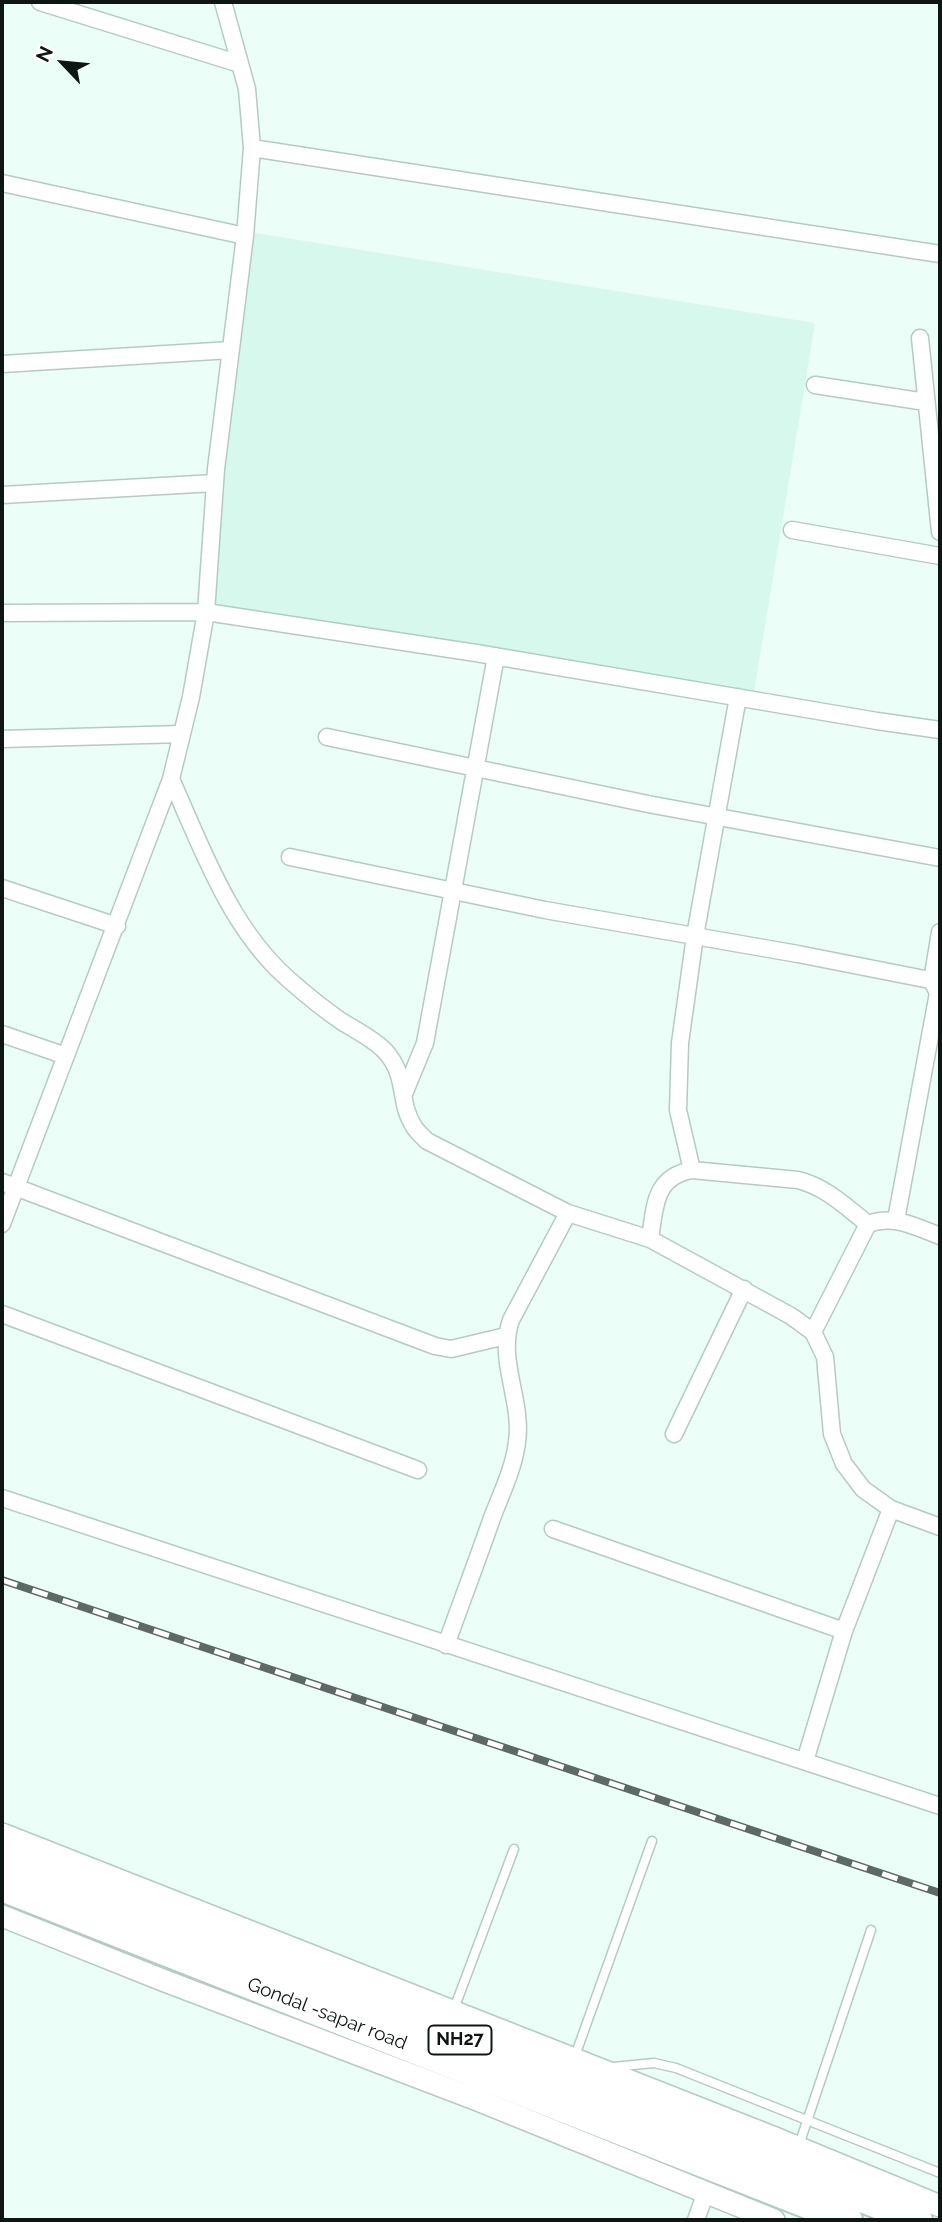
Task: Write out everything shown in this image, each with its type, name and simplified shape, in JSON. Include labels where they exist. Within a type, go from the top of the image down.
[{"type":"highway","name":"NH27","points":[[2,1859],[918,2220]]},
{"type":"highway","name":"Gondal -sapar road","points":[[2,1887],[848,2220]]},
{"type":"street","points":[[40,2],[240,64]]},
{"type":"street","points":[[2,1224],[9,1184],[66,1056],[171,779],[206,612],[215,483],[245,236],[252,148],[247,89],[223,2]]},
{"type":"street","points":[[252,148],[940,254]]},
{"type":"street","points":[[2,183],[245,236]]},
{"type":"street","points":[[920,338],[940,532]]},
{"type":"street","points":[[2,364],[231,350]]},
{"type":"street","points":[[815,385],[926,402]]},
{"type":"street","points":[[2,495],[215,483]]},
{"type":"street","points":[[792,530],[940,556]]},
{"type":"street","points":[[2,613],[206,612],[496,656],[940,730]]},
{"type":"street","points":[[404,1094],[425,1043],[496,656]]},
{"type":"street","points":[[692,1170],[678,1110],[680,1043],[695,936],[738,697]]},
{"type":"street","points":[[2,739],[182,734]]},
{"type":"street","points":[[327,737],[940,858]]},
{"type":"street","points":[[171,779],[225,897],[242,924],[285,976],[327,1011],[383,1048],[394,1062],[402,1081],[407,1111],[413,1126],[427,1141],[568,1213],[650,1239],[791,1315],[813,1332],[825,1357],[832,1434],[844,1464],[863,1489],[891,1509],[940,1527]]},
{"type":"street","points":[[290,857],[453,891],[936,982]]},
{"type":"street","points":[[2,888],[117,926]]},
{"type":"street","points":[[896,1220],[938,993],[936,982],[940,932]]},
{"type":"street","points":[[2,1034],[66,1056]]},
{"type":"street","points":[[650,1239],[655,1206],[667,1181],[677,1173],[692,1170],[812,1183],[868,1224]]},
{"type":"street","points":[[9,1184],[435,1346],[452,1349],[506,1336]]},
{"type":"street","points":[[446,1644],[509,1473],[517,1441],[517,1414],[509,1375],[506,1336],[511,1320],[568,1213]]},
{"type":"street","points":[[813,1332],[868,1224],[882,1218],[896,1220],[940,1236]]},
{"type":"street","points":[[674,1434],[744,1289]]},
{"type":"street","points":[[2,1314],[418,1470]]},
{"type":"street","points":[[2,1498],[940,1806]]},
{"type":"street","points":[[805,1761],[844,1631],[891,1509]]},
{"type":"street","points":[[553,1529],[844,1631]]},
{"type":"street","points":[[2,1834],[940,2206]]},
{"type":"street","points":[[2,1916],[475,2099],[774,2220]]},
{"type":"street","points":[[696,2220],[706,2192]]},
{"type":"lane","points":[[575,2059],[652,1841]]},
{"type":"lane","points":[[453,2012],[514,1849]]},
{"type":"lane","points":[[798,2148],[871,1930]]},
{"type":"lane","points":[[600,2069],[653,2063],[676,2068],[940,2174]]},
{"type":"shaded area","points":[[249,232],[815,323],[754,692],[197,603]]},
{"type":"railway","points":[[2,1580],[940,1893]]}]
